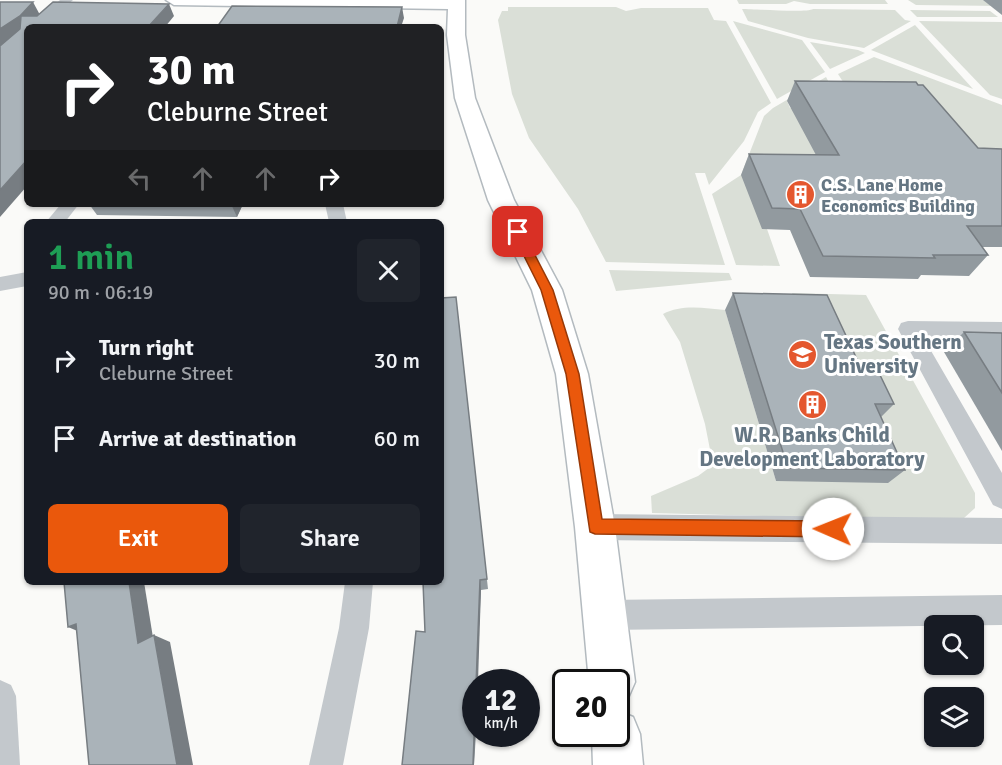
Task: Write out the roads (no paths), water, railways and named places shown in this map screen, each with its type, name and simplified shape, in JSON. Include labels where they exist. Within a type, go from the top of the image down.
[{"type":"main road","points":[[174,0],[457,2],[456,34],[465,98],[501,200],[547,290],[572,374],[595,527],[611,669]]},
{"type":"main road","points":[[617,747],[618,765]]},
{"type":"lane","points":[[40,24],[68,0]]},
{"type":"lane","points":[[58,219],[68,207]]},
{"type":"lane","points":[[15,281],[24,266]]},
{"type":"lane","points":[[1002,330],[908,329],[1002,497]]},
{"type":"lane","points":[[595,527],[1002,531]]},
{"type":"lane","points":[[326,765],[354,628],[359,585]]},
{"type":"lane","points":[[606,615],[1002,610]]},
{"type":"lane","points":[[0,696],[3,765]]},
{"type":"place","name":"C.S. Lane Home Economics Building","points":[[800,195]]},
{"type":"place","name":"Texas Southern University","points":[[803,354]]},
{"type":"place","name":"W.R. Banks Child Development Laboratory","points":[[812,404]]}]
